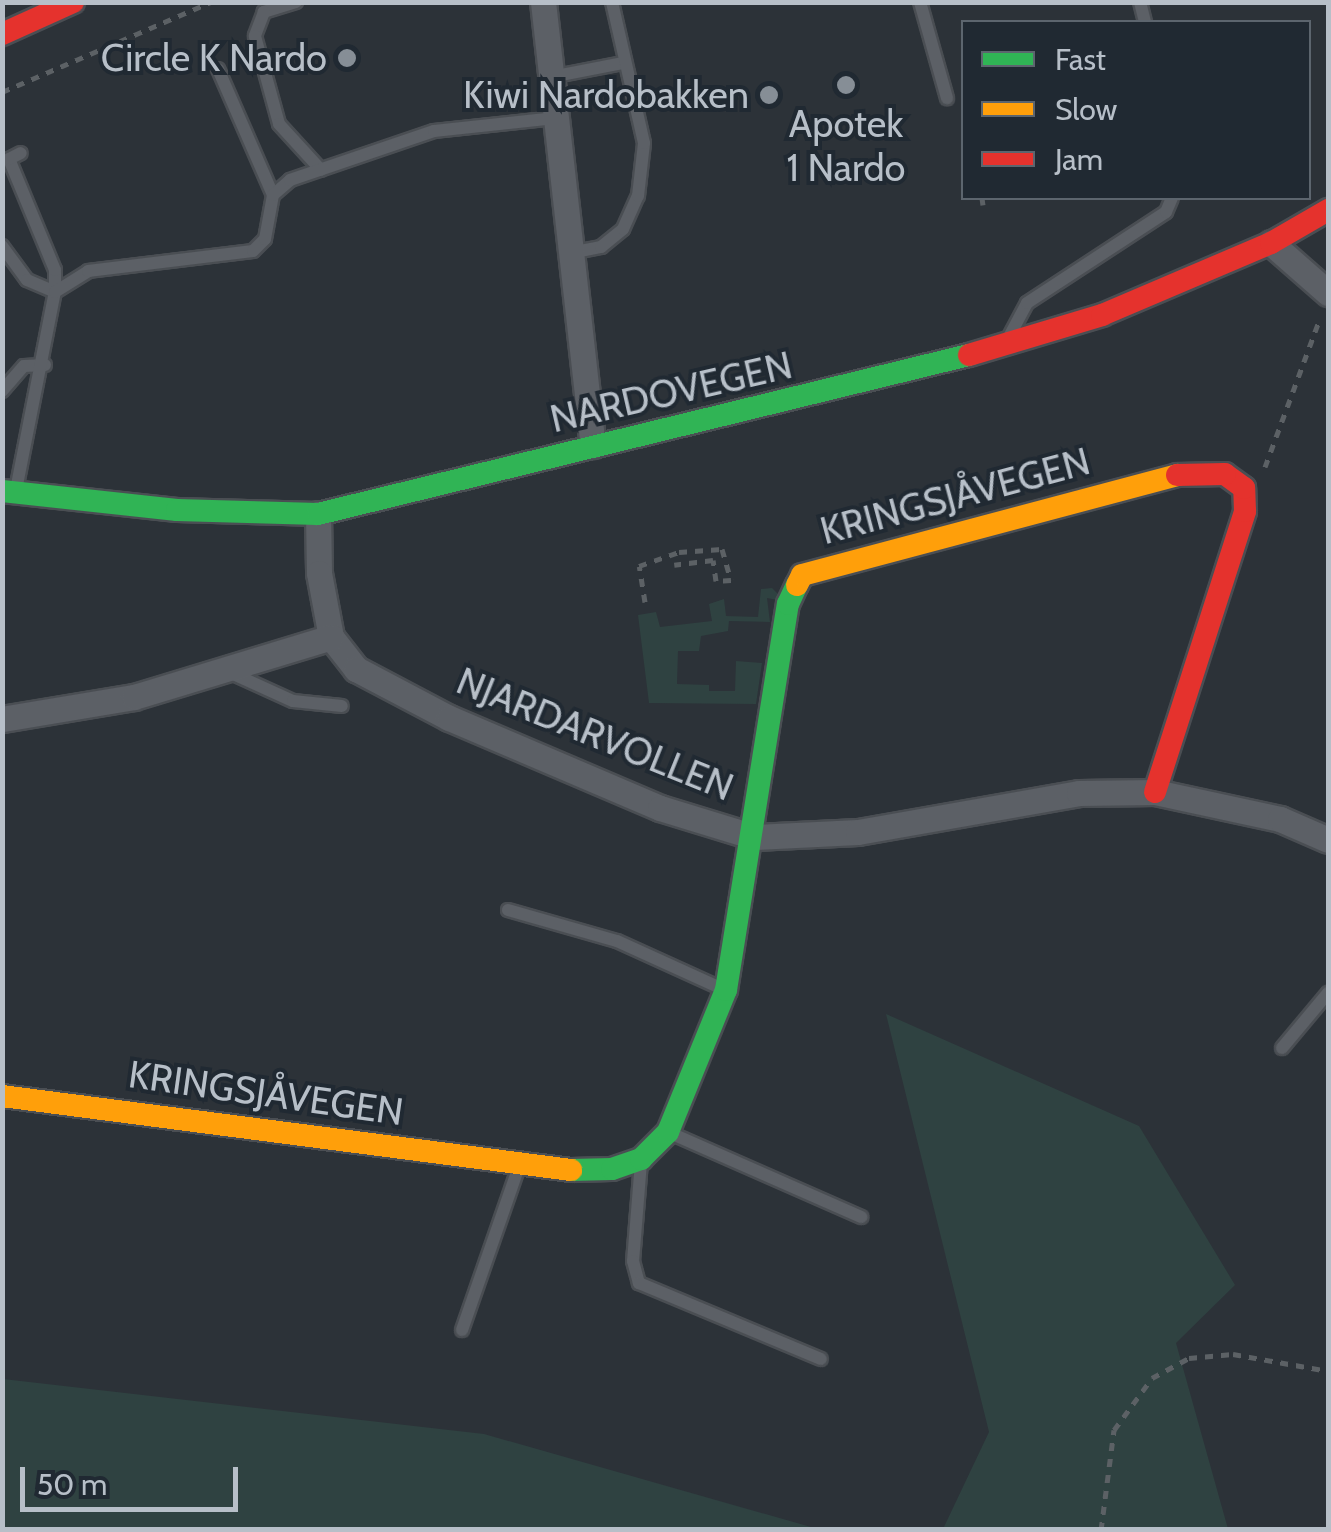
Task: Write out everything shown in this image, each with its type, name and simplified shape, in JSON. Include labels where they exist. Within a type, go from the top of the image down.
[{"type":"street","points":[[2,34],[73,2]]},
{"type":"street","points":[[543,2],[593,445]]},
{"type":"street","name":"NARDOVEGEN","points":[[9,491],[178,510],[318,514],[1004,346],[1102,314],[1271,243],[1328,210]]},
{"type":"street","points":[[1271,243],[1325,304]]},
{"type":"street","name":"KRINGSJÅVEGEN","points":[[2,1096],[519,1166],[586,1171],[641,1159],[668,1132],[726,990],[755,837],[788,604],[802,575],[1186,473],[1225,474],[1244,488]]},
{"type":"street","points":[[1155,792],[1245,511],[1244,488]]},
{"type":"street","points":[[2,720],[229,672],[332,637],[319,573],[318,514]]},
{"type":"street","name":"NJARDARVOLLEN","points":[[332,637],[356,669],[449,718],[660,808],[755,837],[858,832],[1079,793],[1155,792],[1280,819],[1328,840]]},
{"type":"lane","points":[[296,2],[264,12],[255,36],[279,124],[321,170]]},
{"type":"lane","points":[[570,254],[602,247],[622,229],[638,196],[644,143],[612,2]]},
{"type":"lane","points":[[920,2],[947,98]]},
{"type":"lane","points":[[551,76],[623,64]]},
{"type":"lane","points":[[55,292],[88,271],[253,251],[266,239],[273,195],[218,69]]},
{"type":"lane","points":[[273,195],[284,184],[434,131],[556,118]]},
{"type":"lane","points":[[9,491],[45,365],[55,292],[55,270],[9,159],[21,153]]},
{"type":"lane","points":[[1004,346],[1027,303],[1166,212],[1171,200]]},
{"type":"lane","points":[[2,246],[28,280],[55,292]]},
{"type":"lane","points":[[2,392],[24,366],[45,365]]},
{"type":"lane","points":[[229,672],[293,701],[342,706]]},
{"type":"lane","points":[[508,910],[616,941],[726,990]]},
{"type":"lane","points":[[1282,1048],[1328,993]]},
{"type":"lane","points":[[668,1132],[861,1217]]},
{"type":"lane","points":[[641,1159],[645,1180],[633,1261],[639,1283],[821,1359]]},
{"type":"lane","points":[[462,1330],[519,1166]]},
{"type":"path","points":[[2,92],[211,2]]},
{"type":"path","points":[[1244,488],[1259,483],[1325,304]]},
{"type":"path","points":[[645,602],[640,566],[680,552],[722,549],[731,580],[716,581],[713,560],[674,564]]},
{"type":"path","points":[[1101,1530],[1114,1430],[1152,1378],[1190,1358],[1233,1354],[1328,1371]]},
{"type":"shaded area","points":[[772,588],[778,600],[767,598],[770,622],[729,621],[728,631],[701,636],[699,651],[678,651],[677,684],[709,685],[709,691],[735,691],[736,661],[762,663],[756,704],[649,703],[638,615],[656,612],[660,627],[712,621],[709,604],[724,599],[726,616],[758,617],[761,589]]},
{"type":"shaded area","points":[[886,1014],[1139,1126],[1235,1285],[1176,1343],[1228,1529],[943,1529],[989,1432]]},
{"type":"shaded area","points":[[3,1379],[484,1434],[818,1529],[3,1529]]},
{"type":"traffic: fast","points":[[2,491],[177,510],[318,514],[969,355]]},
{"type":"traffic: fast","points":[[571,1170],[612,1169],[641,1159],[668,1132],[726,990],[788,604],[797,585]]},
{"type":"traffic: slow","points":[[797,585],[802,575],[1177,475]]},
{"type":"traffic: slow","points":[[2,1096],[571,1170]]},
{"type":"traffic: jam","points":[[2,34],[73,2]]},
{"type":"traffic: jam","points":[[969,355],[1102,315],[1271,243],[1328,210]]},
{"type":"traffic: jam","points":[[1155,792],[1245,511],[1244,488],[1225,474],[1177,475]]},
{"type":"place","name":"Circle K Nardo","points":[[347,58]]},
{"type":"place","name":"Apotek 1 Nardo","points":[[846,85]]},
{"type":"place","name":"Kiwi Nardobakken","points":[[769,95]]}]
